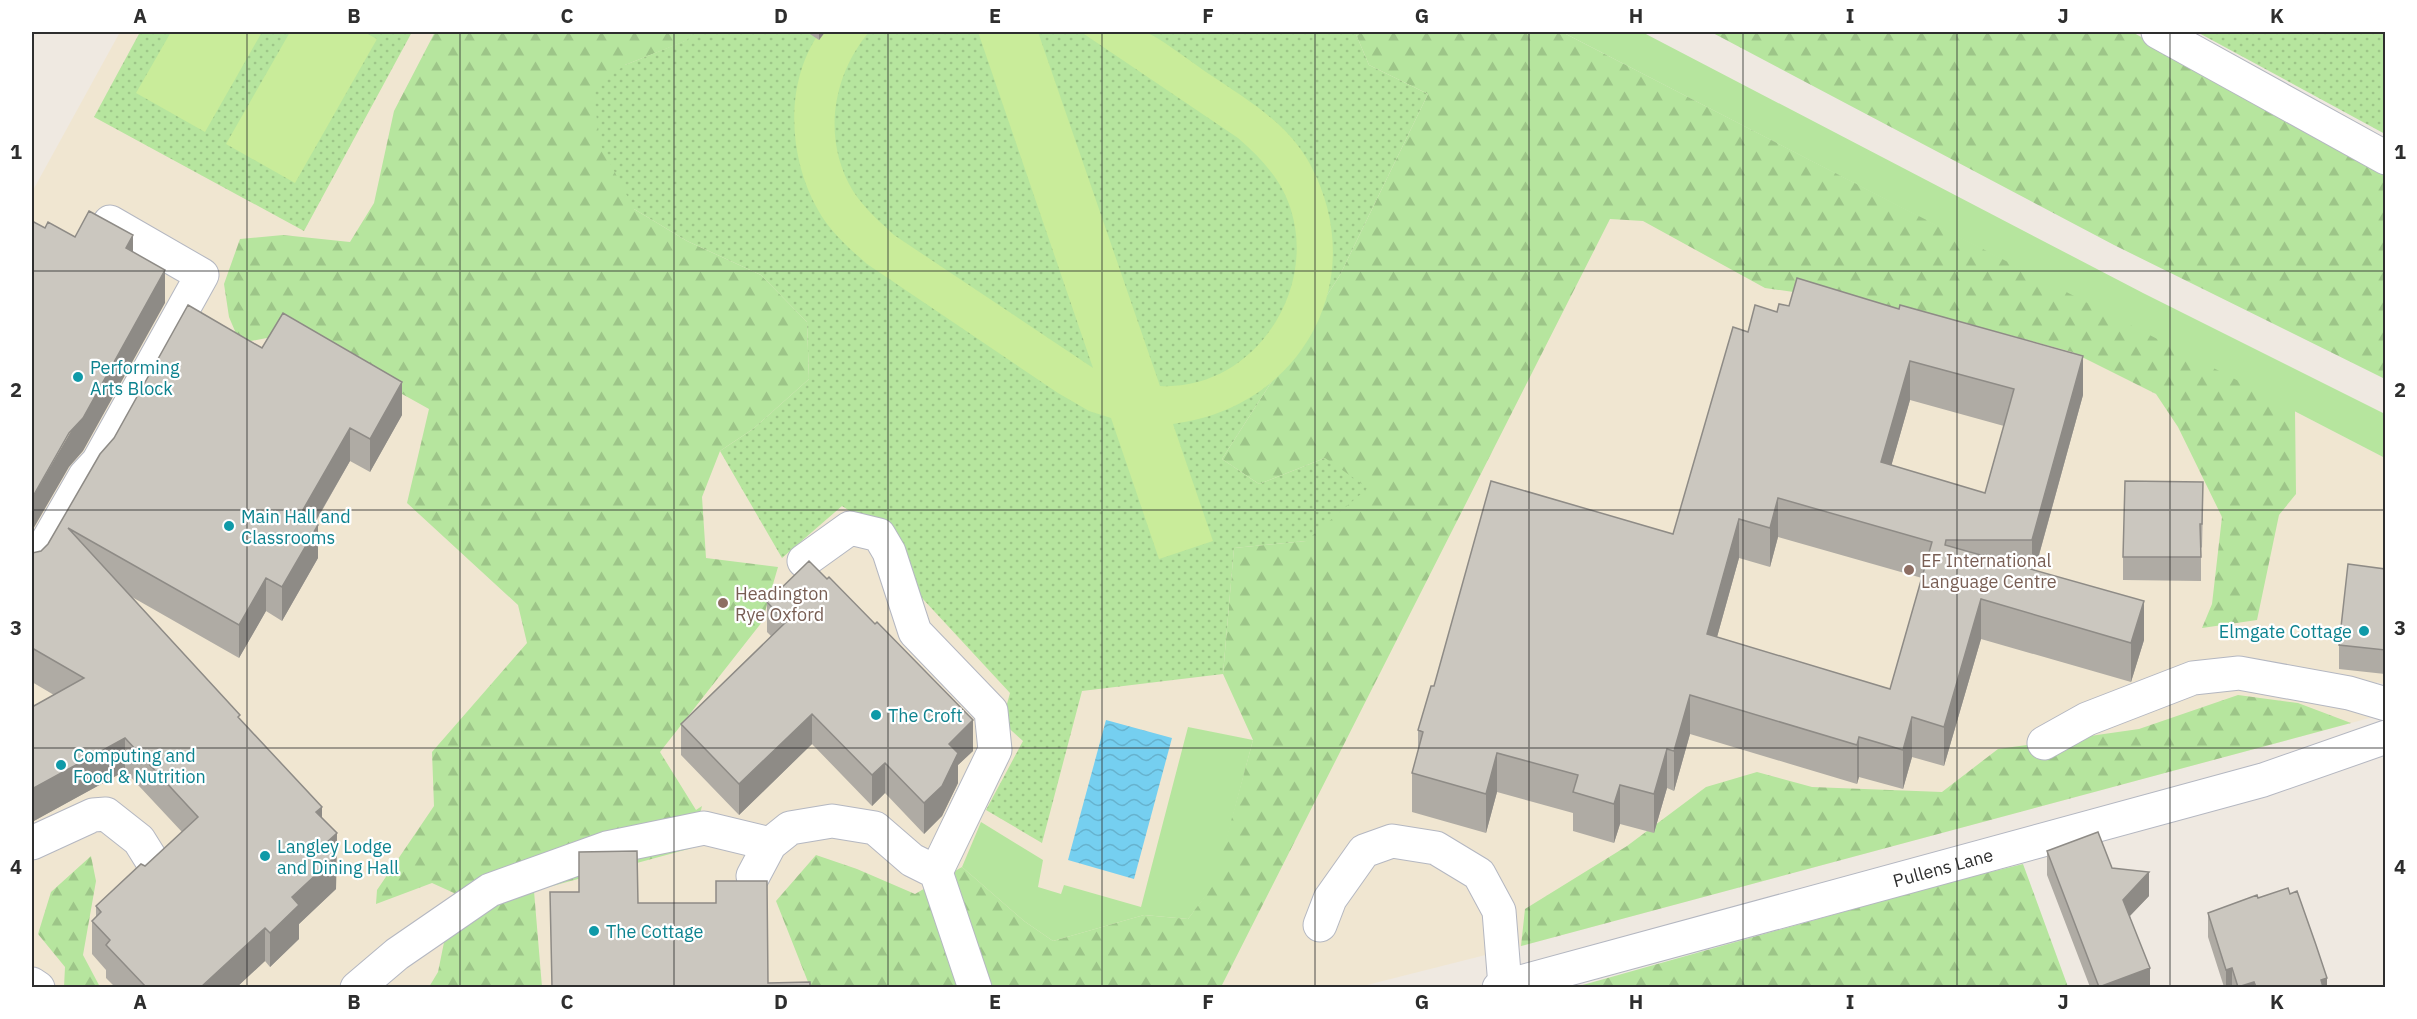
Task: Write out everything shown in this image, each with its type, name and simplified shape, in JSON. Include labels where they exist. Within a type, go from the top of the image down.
[{"type":"street","points":[[2158,32],[2385,158]]},
{"type":"street","points":[[32,568],[85,476],[98,462],[202,275],[110,222]]},
{"type":"street","points":[[804,561],[850,528],[879,535],[889,552],[915,632],[991,711],[995,750],[936,872],[975,987]]},
{"type":"street","points":[[2044,743],[2087,719],[2193,678],[2239,674],[2349,693],[2385,704]]},
{"type":"street","name":"Pullens Lane","points":[[1502,987],[2263,780],[2385,737]]},
{"type":"street","points":[[32,843],[93,815],[106,814],[138,840],[154,864]]},
{"type":"street","points":[[753,876],[770,844],[790,828],[832,821],[875,828],[912,860],[936,872]]},
{"type":"street","points":[[357,987],[397,954],[490,890],[607,848],[704,828],[770,844]]},
{"type":"street","points":[[1320,925],[1330,900],[1364,851],[1392,842],[1436,848],[1479,874],[1499,911],[1502,987]]},
{"type":"street","points":[[32,984],[38,987]]},
{"type":"shaded area","name":"Headington Rye Oxford","points":[[120,32],[1562,32],[2385,458],[2386,685],[2377,682],[2377,716],[1521,946],[1359,987],[32,988],[32,192]]},
{"type":"green space","points":[[1129,30],[1144,32],[1157,38],[1265,113],[1301,149],[1310,164],[1327,208],[1333,251],[1328,293],[1313,331],[1289,365],[1258,393],[1218,413],[1173,424],[1213,541],[1159,559],[1111,418],[1089,411],[1058,393],[867,264],[828,225],[808,189],[796,144],[794,120],[800,74],[808,52],[820,32],[869,32],[856,49],[840,88],[835,130],[837,151],[843,171],[862,203],[894,235],[1093,368],[978,32],[1038,32],[1160,386],[1193,383],[1223,372],[1248,355],[1269,331],[1285,304],[1294,274],[1297,242],[1291,210],[1270,170],[1238,138],[1081,32]]},
{"type":"green space","points":[[140,32],[412,32],[304,231],[94,117]]},
{"type":"green space","points":[[171,32],[262,32],[205,132],[136,93]]},
{"type":"green space","points":[[290,32],[364,32],[377,39],[295,183],[226,144]]},
{"type":"green space","points":[[435,32],[694,32],[688,40],[625,65],[634,209],[687,241],[761,275],[807,322],[809,379],[753,429],[720,451],[702,497],[706,558],[778,567],[762,622],[660,752],[696,810],[702,806],[692,848],[534,891],[542,987],[429,987],[438,972],[454,893],[432,883],[376,904],[377,890],[434,806],[432,752],[527,643],[518,605],[407,503],[429,409],[307,341],[272,337],[240,343],[229,317],[224,284],[240,239],[283,235],[350,242],[374,203],[394,111]]},
{"type":"green space","points":[[694,32],[1355,32],[1369,65],[1428,94],[1340,275],[1222,459],[1259,484],[1325,458],[1368,488],[1306,541],[1234,548],[1223,674],[1082,691],[1042,843],[986,810],[1023,741],[1002,722],[1010,693],[909,584],[896,530],[864,520],[842,506],[782,558],[720,451],[753,429],[809,379],[807,322],[761,275],[687,241],[634,209],[600,144],[593,89],[625,65],[687,40]]},
{"type":"green space","points":[[1355,32],[1562,32],[2295,410],[2296,494],[2279,515],[2257,620],[2202,628],[2212,604],[2222,517],[2178,427],[2156,394],[2072,352],[1982,328],[1835,298],[1765,288],[1643,221],[1610,219],[1221,987],[810,987],[776,901],[816,855],[857,869],[915,894],[962,867],[1024,921],[1053,941],[1144,915],[1188,919],[1214,884],[1253,740],[1223,674],[1234,548],[1306,541],[1325,458],[1259,484],[1222,459],[1340,275],[1428,94],[1369,65]]},
{"type":"green space","points":[[1562,32],[1642,32],[2143,293],[2385,414],[2385,458]]},
{"type":"green space","points":[[1711,32],[2132,32],[2385,169],[2385,379],[2114,245]]},
{"type":"green space","points":[[2197,32],[2385,32],[2385,134]]},
{"type":"green space","points":[[2238,695],[2298,703],[2351,723],[1521,946],[1525,909],[1627,846],[1706,787],[1757,772],[1812,787],[1942,792],[1998,749],[2139,729]]},
{"type":"green space","points":[[1188,727],[1253,740],[1215,884],[1188,919],[1144,915],[1053,941],[1024,921],[962,867],[981,822],[1043,860],[1038,887],[1061,894],[1064,885],[1141,907]]},
{"type":"green space","points":[[91,856],[96,881],[83,955],[100,987],[64,987],[65,967],[38,934],[51,892]]},
{"type":"green space","points":[[2023,864],[2068,987],[1572,988],[1946,883]]},
{"type":"water","points":[[1106,720],[1172,738],[1134,879],[1068,860]]},
{"type":"building","name":"Performing Arts Block","points":[[89,211],[133,235],[126,248],[165,270],[83,418],[69,433],[32,498],[32,221],[45,228],[48,222],[75,237]]},
{"type":"building","points":[[1797,278],[1899,309],[1900,305],[2083,356],[2032,540],[1946,540],[1945,545],[2144,601],[2131,643],[1981,599],[1944,727],[1912,717],[1903,750],[1859,737],[1857,745],[1690,695],[1674,751],[1667,749],[1654,794],[1620,785],[1614,804],[1573,792],[1578,775],[1497,753],[1486,794],[1412,773],[1423,732],[1418,730],[1431,686],[1434,686],[1491,481],[1673,534],[1733,327],[1748,332],[1755,305],[1777,312],[1779,304],[1789,306]],"holes":[[[1910,361],[2014,389],[1985,493],[1881,462]],[[1778,498],[1932,542],[1890,689],[1707,634],[1739,519],[1770,528]]]},
{"type":"building","points":[[188,305],[262,348],[283,313],[402,382],[370,439],[350,428],[300,515],[318,525],[282,587],[266,578],[239,625],[68,528],[322,807],[316,812],[337,833],[325,844],[336,856],[292,897],[299,905],[270,933],[265,928],[201,987],[146,987],[106,945],[110,940],[92,921],[101,912],[96,906],[141,864],[145,866],[198,817],[125,738],[32,789],[32,707],[84,678],[32,648],[32,553],[41,551],[48,544],[100,454],[114,438]]},
{"type":"building","points":[[2125,481],[2203,482],[2202,524],[2200,524],[2201,557],[2123,557]]},
{"type":"building","points":[[809,561],[827,579],[829,577],[875,624],[877,622],[973,720],[949,744],[958,753],[942,786],[924,803],[885,763],[872,775],[812,714],[739,784],[681,724],[786,622],[767,602]]},
{"type":"building","name":"Elmgate Cottage","points":[[2348,564],[2385,569],[2385,650],[2339,645]]},
{"type":"building","points":[[2098,832],[2112,868],[2149,872],[2123,900],[2150,968],[2099,987],[2047,851]]},
{"type":"building","name":"The Cottage","points":[[637,851],[638,903],[716,903],[716,881],[767,881],[768,983],[810,982],[810,987],[552,987],[550,892],[579,892],[579,852]]},
{"type":"building","points":[[2288,888],[2290,894],[2297,891],[2327,978],[2321,980],[2323,987],[2256,987],[2254,982],[2238,987],[2232,968],[2226,970],[2208,913],[2257,895],[2258,898]]},
{"type":"place","name":"Performing Arts Block","points":[[78,377]]},
{"type":"place","name":"Main Hall and Classrooms","points":[[229,526]]},
{"type":"place","name":"EF International Language Centre","points":[[1909,570]]},
{"type":"place","name":"Headington Rye Oxford","points":[[723,603]]},
{"type":"place","name":"Elmgate Cottage","points":[[2364,631]]},
{"type":"place","name":"The Croft","points":[[876,715]]},
{"type":"place","name":"Computing and Food & Nutrition","points":[[61,765]]},
{"type":"place","name":"Langley Lodge and Dining Hall","points":[[265,856]]},
{"type":"place","name":"The Cottage","points":[[594,931]]}]
